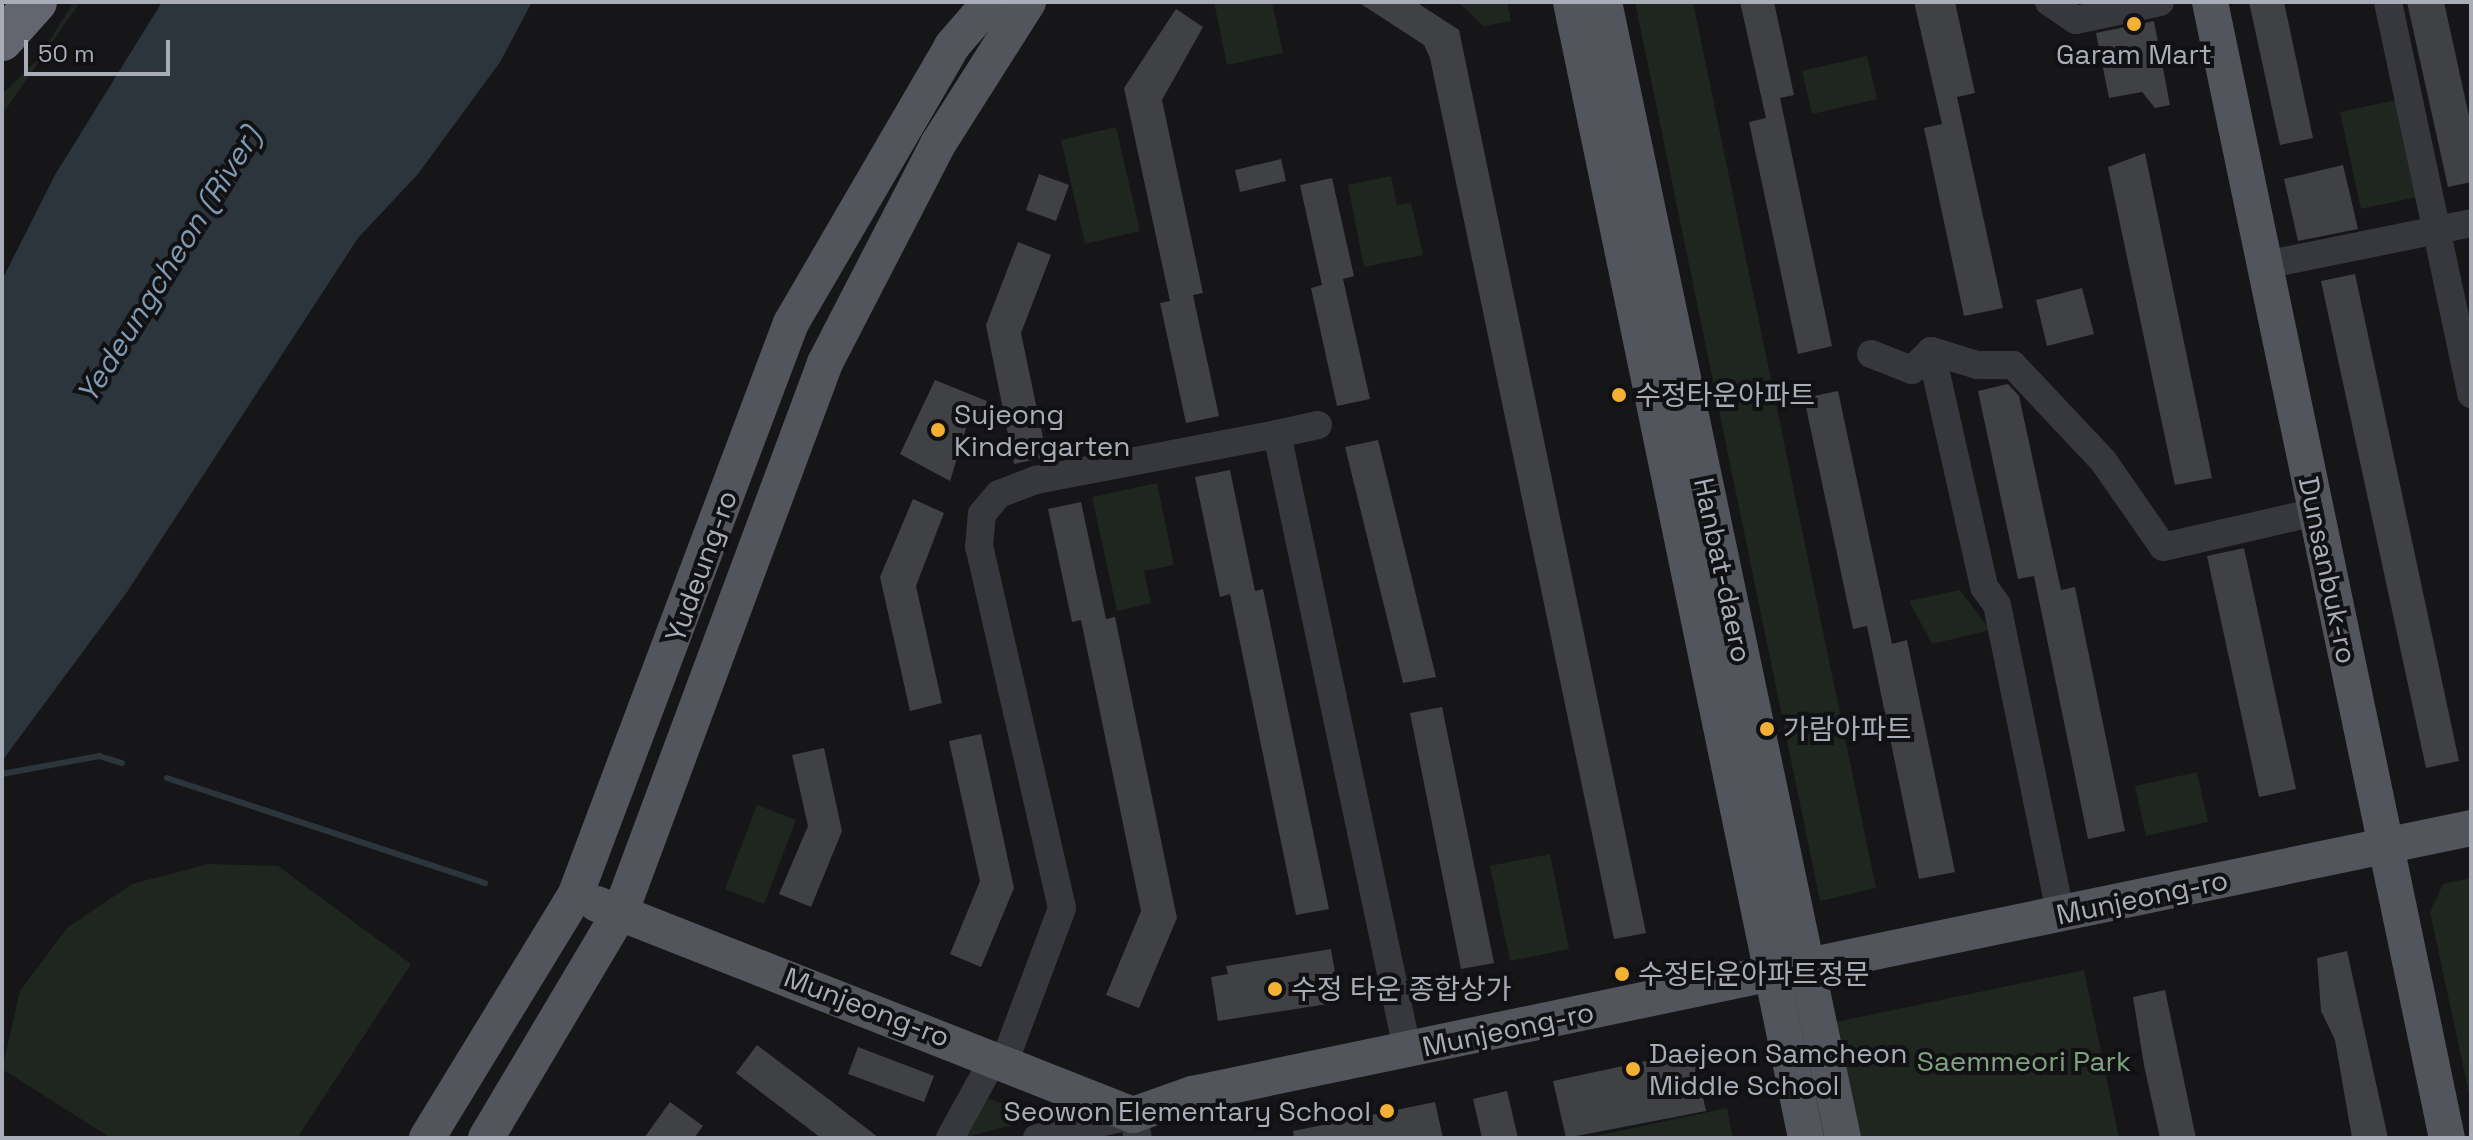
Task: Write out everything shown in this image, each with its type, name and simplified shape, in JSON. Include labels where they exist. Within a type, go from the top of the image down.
[{"type":"highway","points":[[2,40],[36,2]]},
{"type":"main road","points":[[952,46],[970,2]]},
{"type":"main road","name":"Yudeung-ro","points":[[427,1138],[575,896],[791,323],[952,46],[990,2]]},
{"type":"main road","name":"Yudeung-ro","points":[[486,1138],[621,911],[825,363],[980,73],[1028,2]]},
{"type":"main road","points":[[980,73],[1014,49],[1049,2]]},
{"type":"main road","name":"Hanbat-daero","points":[[1571,2],[1806,1138]]},
{"type":"main road","name":"Hanbat-daero","points":[[1604,2],[1843,1138]]},
{"type":"main road","name":"Dunsanbuk-ro","points":[[2210,2],[2447,1138]]},
{"type":"main road","name":"Munjeong-ro","points":[[1807,966],[2471,828]]},
{"type":"main road","name":"Munjeong-ro","points":[[575,896],[1000,1058],[1135,1126],[1192,1094],[1772,973]]},
{"type":"street","points":[[2049,2],[2076,20],[2160,2]]},
{"type":"street","points":[[2388,2],[2471,394]]},
{"type":"street","points":[[2265,265],[2471,223]]},
{"type":"street","points":[[1931,351],[1977,365],[2013,365],[2025,374],[2104,462],[2163,547],[2316,512]]},
{"type":"street","points":[[1871,354],[1912,370],[1931,351]]},
{"type":"street","points":[[1931,351],[1984,587],[1997,605],[2060,913]]},
{"type":"street","points":[[950,1138],[1000,1058],[1062,908],[979,547],[982,514],[999,494],[1026,483],[1318,425]]},
{"type":"street","points":[[1277,434],[1407,1049]]},
{"type":"street","name":"Munjeong-ro","points":[[1772,973],[1807,966]]},
{"type":"street","points":[[1037,1138],[1135,1126]]},
{"type":"green space","points":[[74,2],[80,2],[2,115],[2,94],[37,60]]},
{"type":"green space","points":[[1214,2],[1272,2],[1283,53],[1227,65]]},
{"type":"green space","points":[[1458,2],[1507,2],[1511,21],[1483,26]]},
{"type":"green space","points":[[1635,2],[1693,2],[1876,888],[1820,901]]},
{"type":"green space","points":[[1867,56],[1877,99],[1812,114],[1802,71]]},
{"type":"green space","points":[[2396,100],[2417,197],[2361,209],[2340,112]]},
{"type":"green space","points":[[1116,127],[1140,231],[1085,244],[1061,140]]},
{"type":"green space","points":[[1391,176],[1397,205],[1411,203],[1423,255],[1364,267],[1348,185]]},
{"type":"green space","points":[[1157,483],[1174,565],[1144,571],[1151,603],[1117,611],[1092,497]]},
{"type":"green space","points":[[1960,590],[1990,630],[1932,644],[1909,601]]},
{"type":"green space","points":[[2197,772],[2208,822],[2146,836],[2135,786]]},
{"type":"green space","points":[[757,805],[796,820],[764,904],[725,889]]},
{"type":"green space","points":[[1550,854],[1569,949],[1510,961],[1490,866]]},
{"type":"green space","points":[[208,864],[278,866],[411,964],[297,1138],[111,1138],[2,1069],[20,991],[67,928],[132,884]]},
{"type":"green space","points":[[2471,878],[2471,1103],[2430,912],[2443,884]]},
{"type":"green space","name":"Saemmeori Park","points":[[2084,970],[2119,1138],[1860,1138],[1836,1022]]},
{"type":"green space","points":[[984,1097],[1007,1105],[1024,1122],[962,1138]]},
{"type":"green space","points":[[1727,1108],[1733,1138],[1586,1138]]},
{"type":"water","name":"Yedeungcheon (River)","points":[[162,2],[532,2],[500,62],[418,174],[358,238],[127,592],[2,761],[2,280],[55,175]]},
{"type":"building","points":[[1358,2],[1416,2],[1459,30],[1646,933],[1614,939],[1430,58],[1424,45]]},
{"type":"building","points":[[1740,2],[1774,2],[1794,95],[1780,98],[1832,346],[1798,354],[1749,122],[1766,118]]},
{"type":"building","points":[[1914,2],[1955,2],[1975,93],[1957,97],[2003,308],[1964,316],[1924,128],[1942,124]]},
{"type":"building","points":[[2249,2],[2284,2],[2313,138],[2280,145]]},
{"type":"building","points":[[2407,2],[2444,2],[2471,125],[2471,182],[2448,187]]},
{"type":"building","points":[[1176,9],[1203,27],[1162,100],[1203,293],[1193,295],[1219,416],[1186,423],[1160,303],[1170,301],[1124,88]]},
{"type":"building","points":[[2154,21],[2170,105],[2155,108],[2142,92],[2109,98],[2096,33]]},
{"type":"building","points":[[2145,153],[2212,478],[2175,485],[2108,167]]},
{"type":"building","points":[[1281,159],[1286,181],[1240,192],[1235,170]]},
{"type":"building","points":[[2343,165],[2358,229],[2298,241],[2284,179]]},
{"type":"building","points":[[1039,174],[1069,185],[1056,221],[1026,210]]},
{"type":"building","points":[[1332,178],[1354,276],[1343,279],[1370,399],[1337,406],[1311,288],[1322,285],[1300,185]]},
{"type":"building","points":[[1018,242],[1051,255],[1021,333],[1047,457],[1014,464],[986,325]]},
{"type":"building","points":[[2355,274],[2459,761],[2426,768],[2321,281]]},
{"type":"building","points":[[2082,288],[2094,334],[2047,346],[2036,300]]},
{"type":"building","name":"Sujeong Kindergarten","points":[[935,380],[987,401],[978,426],[968,422],[950,481],[900,454]]},
{"type":"building","points":[[2008,384],[2019,396],[2061,590],[2075,587],[2125,831],[2088,839],[2034,576],[2018,579],[1978,391]]},
{"type":"building","points":[[1838,391],[1892,644],[1907,640],[1955,872],[1919,879],[1867,626],[1853,629],[1804,398]]},
{"type":"building","points":[[1378,440],[1436,677],[1403,683],[1345,447]]},
{"type":"building","points":[[1230,470],[1255,591],[1263,589],[1329,909],[1296,915],[1230,594],[1220,597],[1195,477]]},
{"type":"building","points":[[913,499],[944,513],[916,586],[942,703],[910,711],[880,577]]},
{"type":"building","points":[[1081,502],[1106,619],[1115,617],[1177,918],[1139,1008],[1106,995],[1141,911],[1081,620],[1072,622],[1048,509]]},
{"type":"building","points":[[2244,548],[2296,789],[2259,797],[2207,556]]},
{"type":"building","points":[[1442,707],[1494,963],[1461,969],[1410,713]]},
{"type":"building","points":[[981,734],[1014,888],[981,967],[950,954],[980,881],[949,741]]},
{"type":"building","points":[[824,748],[842,831],[811,907],[779,894],[808,826],[792,755]]},
{"type":"building","name":"수정 타운 종합상가","points":[[1331,949],[1340,1002],[1218,1021],[1211,977],[1228,974],[1226,966]]},
{"type":"building","points":[[2347,951],[2388,1138],[2352,1138],[2335,1040],[2321,1011],[2317,958]]},
{"type":"building","points":[[2165,990],[2196,1138],[2160,1138],[2144,1065],[2133,997]]},
{"type":"building","points":[[757,1045],[879,1138],[821,1138],[736,1073]]},
{"type":"building","points":[[858,1047],[934,1076],[924,1102],[848,1074]]},
{"type":"building","points":[[1693,1051],[1706,1111],[1566,1138],[1553,1081]]},
{"type":"building","points":[[1507,1091],[1518,1138],[1482,1138],[1473,1099]]},
{"type":"building","points":[[670,1102],[703,1126],[694,1138],[644,1138]]},
{"type":"building","points":[[1435,1102],[1443,1138],[1294,1138],[1293,1131]]},
{"type":"waterway","points":[[2,774],[99,756],[122,763]]},
{"type":"waterway","points":[[167,778],[485,883]]},
{"type":"place","name":"Garam Mart","points":[[2134,24]]},
{"type":"place","name":"수정타운아파트","points":[[1619,395]]},
{"type":"place","name":"Sujeong Kindergarten","points":[[938,430]]},
{"type":"place","name":"가람아파트","points":[[1767,729]]},
{"type":"place","name":"수정타운아파트정문","points":[[1622,974]]},
{"type":"place","name":"수정 타운 종합상가","points":[[1275,989]]},
{"type":"place","name":"Daejeon Samcheon Middle School","points":[[1633,1069]]},
{"type":"place","name":"Seowon Elementary School","points":[[1387,1111]]}]
